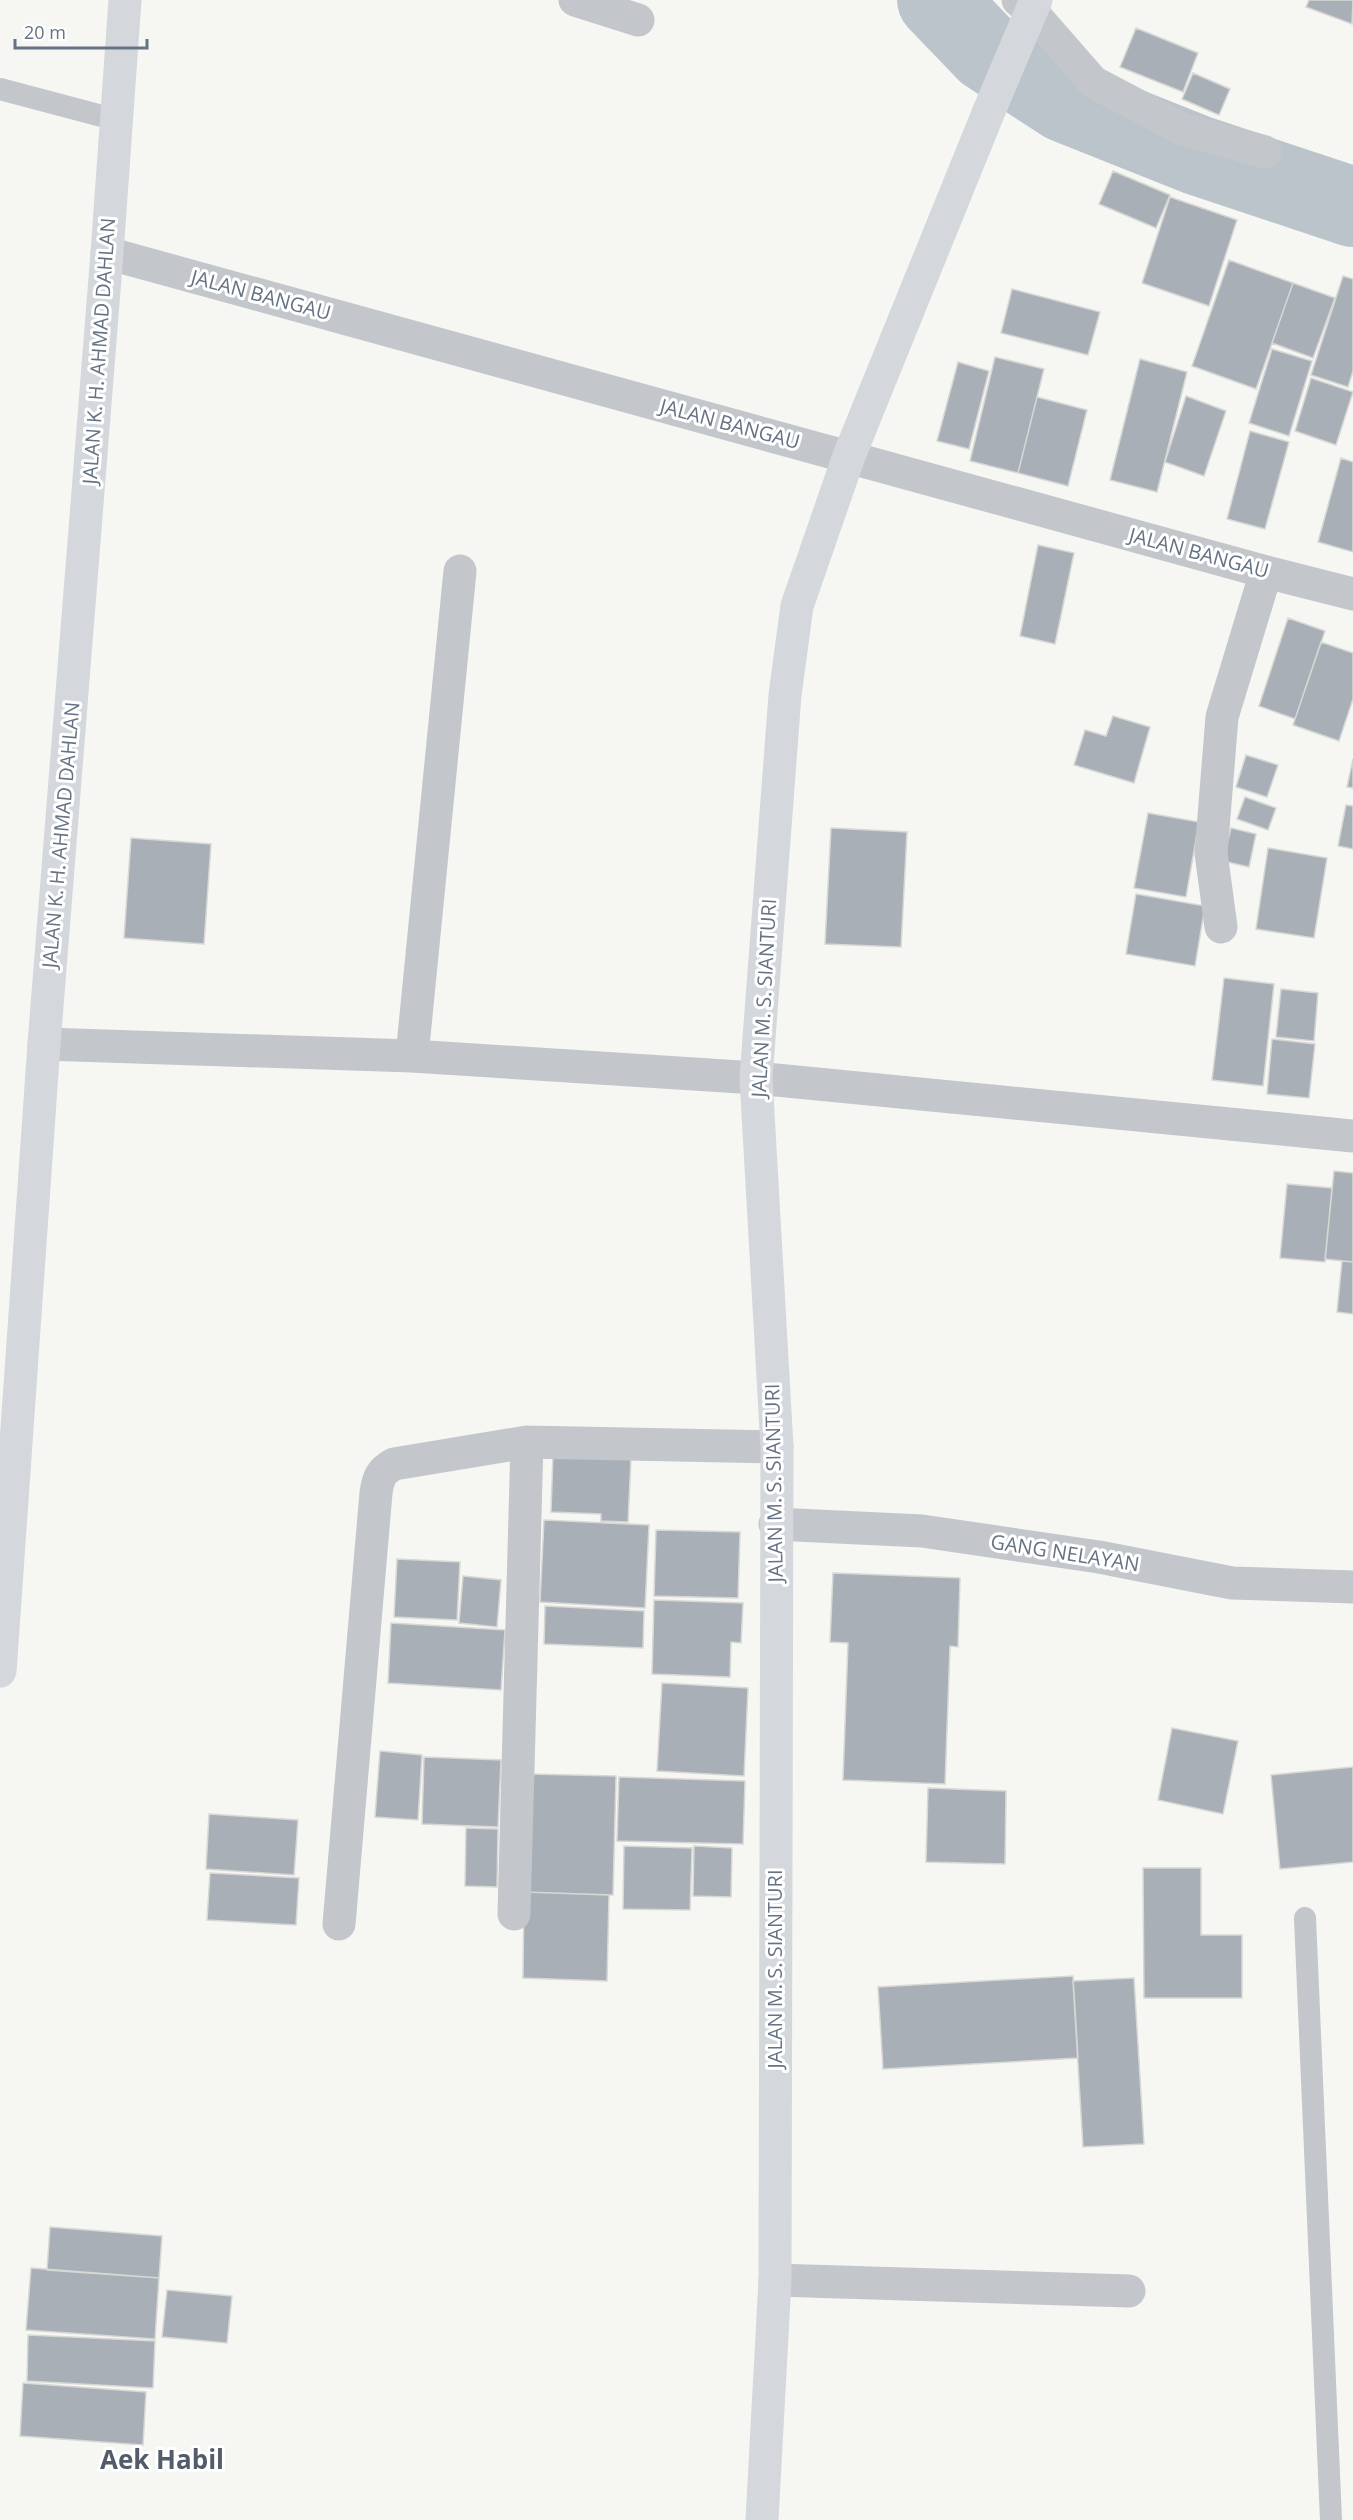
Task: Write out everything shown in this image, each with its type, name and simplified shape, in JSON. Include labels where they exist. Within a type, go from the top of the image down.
[{"type":"street","name":"JALAN K. H. AHMAD DAHLAN","points":[[0,1671],[44,1044],[125,0]]},
{"type":"street","points":[[575,0],[638,20]]},
{"type":"street","points":[[1027,10],[1093,82],[1182,129],[1265,152]]},
{"type":"street","name":"JALAN M. S. SIANTURI","points":[[762,2520],[775,2280],[775,1524],[777,1448],[756,1078],[785,695],[797,606],[849,456],[989,111],[1027,10]]},
{"type":"street","name":"JALAN BANGAU","points":[[107,253],[1353,594]]},
{"type":"street","points":[[412,1056],[460,571]]},
{"type":"street","points":[[1221,927],[1211,853],[1222,717],[1266,572]]},
{"type":"street","points":[[44,1044],[412,1056],[756,1078],[1353,1136]]},
{"type":"street","points":[[339,1924],[378,1478],[385,1469],[394,1464],[527,1442],[777,1448]]},
{"type":"street","points":[[514,1914],[527,1442]]},
{"type":"street","name":"GANG NELAYAN","points":[[775,1524],[922,1531],[1099,1557],[1232,1583],[1353,1587]]},
{"type":"street","points":[[775,2280],[1129,2291]]},
{"type":"lane","points":[[0,89],[117,120]]},
{"type":"lane","points":[[1305,1918],[1331,2520]]},
{"type":"building","points":[[1309,0],[1353,0],[1352,24],[1306,7]]},
{"type":"building","points":[[1136,28],[1198,53],[1183,92],[1120,67]]},
{"type":"building","points":[[1193,73],[1230,89],[1219,115],[1182,99]]},
{"type":"building","points":[[1113,171],[1170,195],[1156,228],[1099,204]]},
{"type":"building","points":[[1170,197],[1237,220],[1209,306],[1142,283]]},
{"type":"building","points":[[1229,260],[1293,283],[1256,389],[1192,366]]},
{"type":"building","points":[[1343,276],[1353,279],[1353,371],[1348,387],[1311,375]]},
{"type":"building","points":[[1293,283],[1335,298],[1313,358],[1272,343]]},
{"type":"building","points":[[1012,289],[1100,312],[1088,355],[1001,333]]},
{"type":"building","points":[[1272,349],[1312,361],[1289,436],[1249,423]]},
{"type":"building","points":[[995,357],[1044,369],[1018,473],[970,461]]},
{"type":"building","points":[[1140,359],[1187,372],[1157,492],[1110,480]]},
{"type":"building","points":[[958,362],[989,371],[969,449],[937,441]]},
{"type":"building","points":[[1311,378],[1353,392],[1336,445],[1295,431]]},
{"type":"building","points":[[1186,396],[1226,411],[1204,476],[1165,462]]},
{"type":"building","points":[[1037,397],[1087,410],[1068,486],[1018,473]]},
{"type":"building","points":[[1250,431],[1289,442],[1265,529],[1227,519]]},
{"type":"building","points":[[1341,458],[1353,462],[1353,552],[1318,542]]},
{"type":"building","points":[[1038,545],[1074,553],[1055,644],[1020,636]]},
{"type":"building","points":[[1288,618],[1325,631],[1295,719],[1259,706]]},
{"type":"building","points":[[1321,642],[1353,653],[1353,699],[1339,741],[1293,725]]},
{"type":"building","points":[[1113,716],[1150,727],[1134,783],[1074,765],[1085,730],[1106,736]]},
{"type":"building","points":[[1246,755],[1278,765],[1267,797],[1236,787]]},
{"type":"building","points":[[1353,759],[1353,788],[1347,787]]},
{"type":"building","points":[[1245,797],[1276,808],[1268,830],[1237,819]]},
{"type":"building","points":[[1346,805],[1353,806],[1353,849],[1338,846]]},
{"type":"building","points":[[1148,813],[1199,822],[1186,897],[1134,888]]},
{"type":"building","points":[[831,828],[907,832],[901,947],[825,944]]},
{"type":"building","points":[[1231,828],[1256,834],[1249,867],[1223,861]]},
{"type":"building","points":[[131,838],[211,844],[204,944],[124,938]]},
{"type":"building","points":[[1268,848],[1327,858],[1314,938],[1256,929]]},
{"type":"building","points":[[1136,894],[1205,906],[1195,966],[1126,954]]},
{"type":"building","points":[[1224,978],[1274,984],[1263,1086],[1212,1080]]},
{"type":"building","points":[[1281,989],[1318,993],[1314,1041],[1276,1037]]},
{"type":"building","points":[[1272,1039],[1315,1044],[1309,1098],[1267,1094]]},
{"type":"building","points":[[1334,1171],[1353,1173],[1353,1262],[1325,1259]]},
{"type":"building","points":[[1287,1184],[1332,1188],[1325,1262],[1280,1258]]},
{"type":"building","points":[[1342,1261],[1353,1262],[1353,1314],[1337,1312]]},
{"type":"building","points":[[553,1454],[631,1458],[628,1522],[601,1521],[601,1514],[551,1512]]},
{"type":"building","points":[[544,1520],[649,1525],[645,1608],[540,1602]]},
{"type":"building","points":[[656,1530],[740,1532],[738,1598],[654,1596]]},
{"type":"building","points":[[397,1559],[460,1562],[457,1620],[394,1617]]},
{"type":"building","points":[[833,1573],[960,1578],[958,1647],[950,1646],[945,1784],[843,1780],[848,1643],[830,1642]]},
{"type":"building","points":[[463,1576],[501,1580],[497,1627],[459,1623]]},
{"type":"building","points":[[654,1600],[743,1603],[741,1643],[731,1642],[730,1677],[652,1674]]},
{"type":"building","points":[[545,1606],[644,1611],[643,1648],[544,1644]]},
{"type":"building","points":[[391,1623],[505,1630],[501,1690],[388,1683]]},
{"type":"building","points":[[662,1683],[748,1688],[744,1776],[657,1771]]},
{"type":"building","points":[[1172,1728],[1238,1741],[1223,1814],[1158,1800]]},
{"type":"building","points":[[380,1751],[422,1755],[418,1820],[375,1817]]},
{"type":"building","points":[[424,1757],[501,1760],[498,1827],[422,1824]]},
{"type":"building","points":[[1353,1767],[1353,1862],[1280,1869],[1271,1775]]},
{"type":"building","points":[[527,1774],[616,1776],[613,1895],[524,1892]]},
{"type":"building","points":[[619,1777],[745,1781],[743,1844],[617,1841]]},
{"type":"building","points":[[928,1788],[1006,1791],[1005,1864],[926,1862]]},
{"type":"building","points":[[209,1814],[298,1820],[294,1875],[206,1869]]},
{"type":"building","points":[[466,1828],[498,1829],[497,1887],[465,1886]]},
{"type":"building","points":[[624,1846],[692,1848],[690,1910],[623,1909]]},
{"type":"building","points":[[694,1846],[732,1848],[731,1897],[693,1896]]},
{"type":"building","points":[[1143,1868],[1201,1868],[1201,1935],[1242,1935],[1242,1998],[1144,1998]]},
{"type":"building","points":[[210,1873],[299,1878],[296,1925],[207,1920]]},
{"type":"building","points":[[524,1892],[609,1895],[607,1981],[523,1978]]},
{"type":"building","points":[[1073,1976],[1078,2058],[883,2069],[878,1987]]},
{"type":"building","points":[[1134,1978],[1144,2144],[1083,2147],[1073,1981]]},
{"type":"building","points":[[50,2227],[162,2236],[159,2278],[47,2270]]},
{"type":"building","points":[[31,2268],[159,2278],[155,2339],[26,2330]]},
{"type":"building","points":[[167,2290],[232,2296],[227,2343],[162,2337]]},
{"type":"building","points":[[28,2335],[155,2341],[153,2388],[27,2381]]},
{"type":"building","points":[[23,2383],[146,2392],[143,2445],[20,2436]]},
{"type":"waterway","points":[[937,0],[987,52],[1064,102],[1197,155],[1353,207]]},
{"type":"district","name":"Aek Habil","points":[[162,2460]]}]
